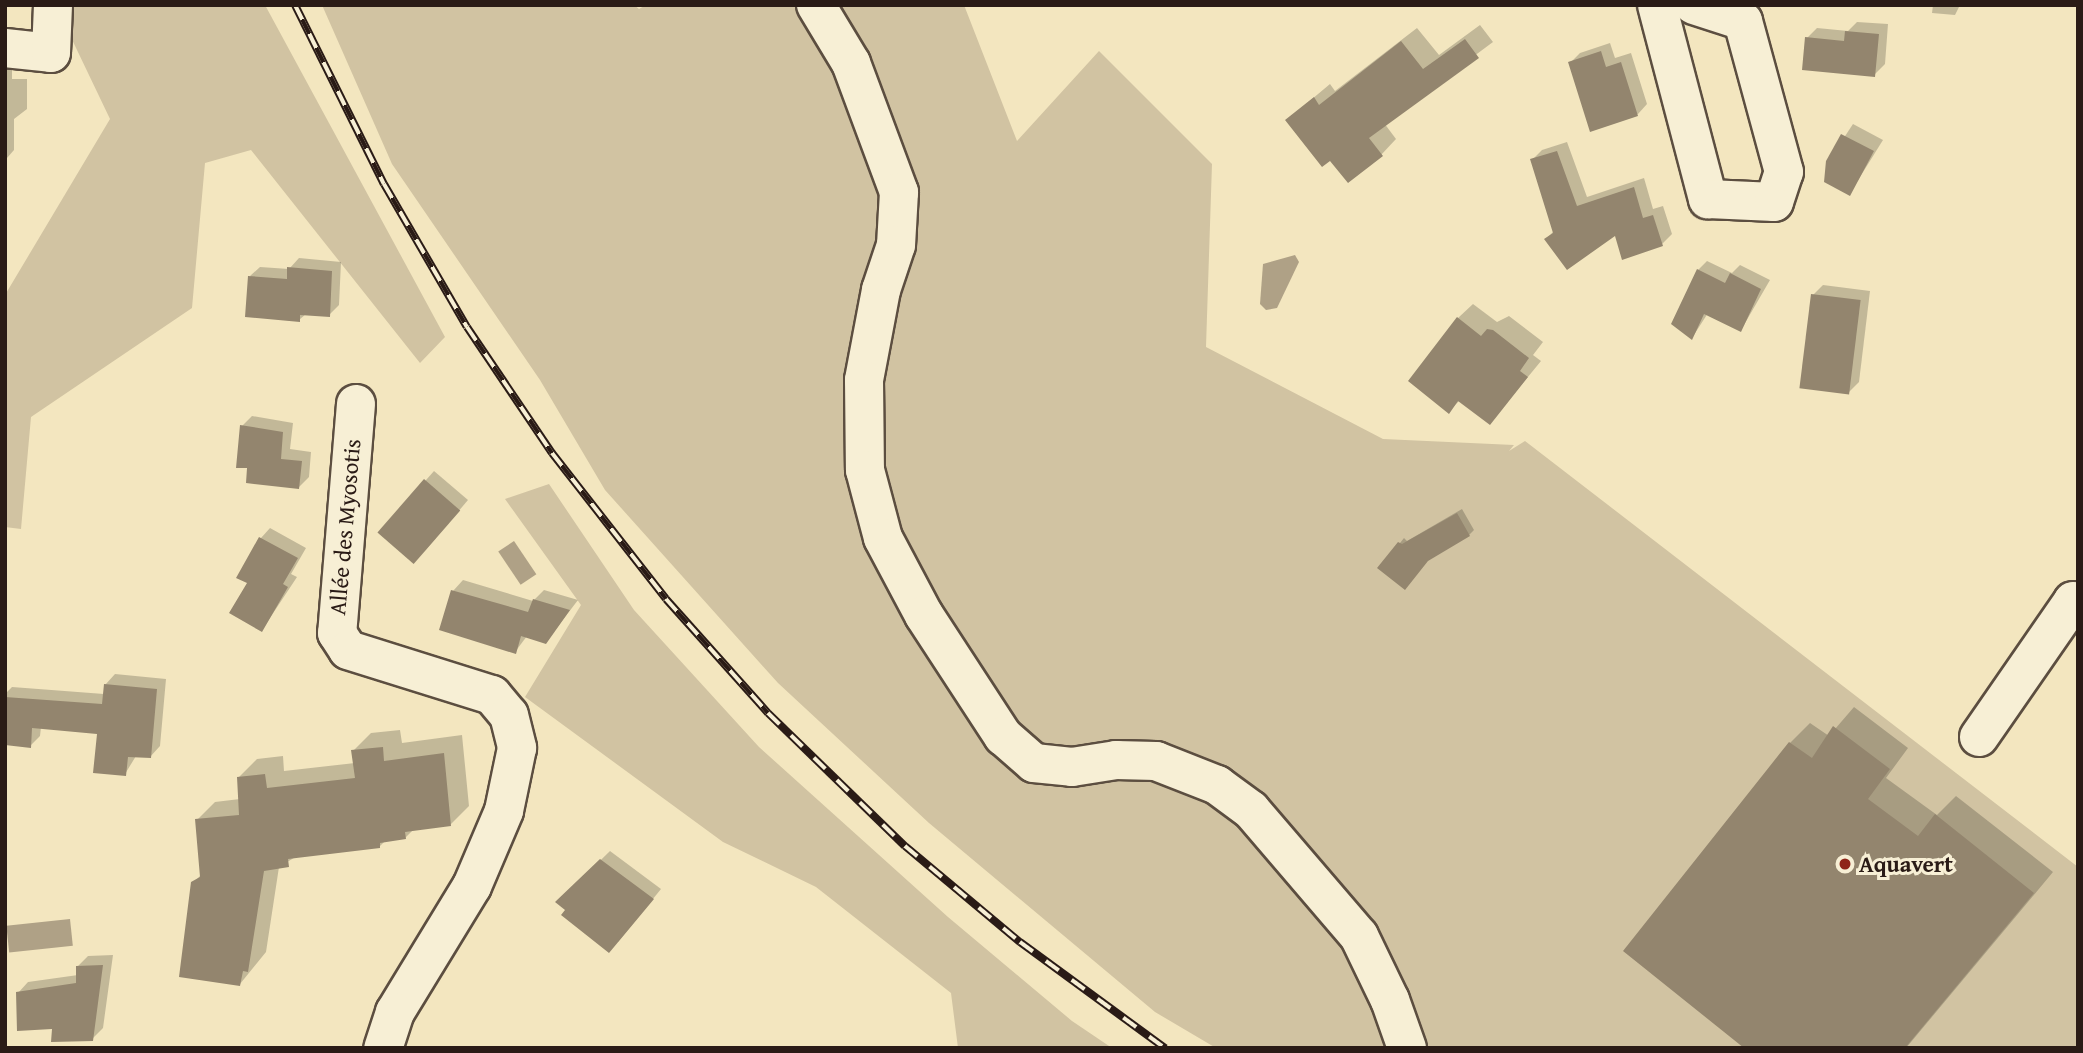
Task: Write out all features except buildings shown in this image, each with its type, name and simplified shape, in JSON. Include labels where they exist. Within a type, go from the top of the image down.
[{"type":"street","points":[[5,48],[51,53],[53,5]]},
{"type":"street","points":[[816,5],[851,63],[899,192],[897,245],[881,290],[864,380],[865,470],[883,538],[924,615],[1003,736],[1034,763],[1072,767],[1116,760],[1156,761],[1217,785],[1251,810],[1359,936],[1390,1000],[1407,1048]]},
{"type":"street","points":[[1657,5],[1708,199],[1774,202],[1784,172],[1743,21],[1694,5]]},
{"type":"street","name":"Allée des Myosotis","points":[[356,404],[337,633],[348,650],[492,695],[509,715],[517,748],[504,811],[472,886],[395,1012],[383,1048]]},
{"type":"street","points":[[1979,737],[2073,601],[2078,603]]},
{"type":"shaded area","points":[[66,5],[265,5],[445,337],[420,363],[251,150],[205,163],[192,308],[31,417],[21,529],[5,527],[5,295],[110,119],[66,27]]},
{"type":"shaded area","points":[[322,5],[634,5],[639,9],[646,5],[964,5],[1017,141],[1099,51],[1212,164],[1206,347],[1383,439],[1514,445],[1509,451],[1525,441],[2078,867],[2078,1048],[1216,1048],[1155,1012],[929,823],[778,683],[605,490],[540,380],[392,164]]},
{"type":"shaded area","points":[[1295,255],[1299,262],[1277,308],[1266,310],[1260,304],[1263,264]]},
{"type":"shaded area","points":[[549,484],[634,610],[759,747],[948,917],[1072,1021],[1112,1048],[958,1048],[951,993],[816,887],[723,842],[525,697],[581,605],[505,499]]},
{"type":"shaded area","points":[[514,541],[536,574],[521,585],[498,552]]},
{"type":"shaded area","points":[[70,919],[73,946],[9,953],[6,926]]},
{"type":"railway","points":[[295,5],[384,184],[467,327],[552,453],[666,599],[768,713],[905,846],[1020,942],[1165,1048]]},
{"type":"place","name":"Aquavert","points":[[1845,864]]}]
